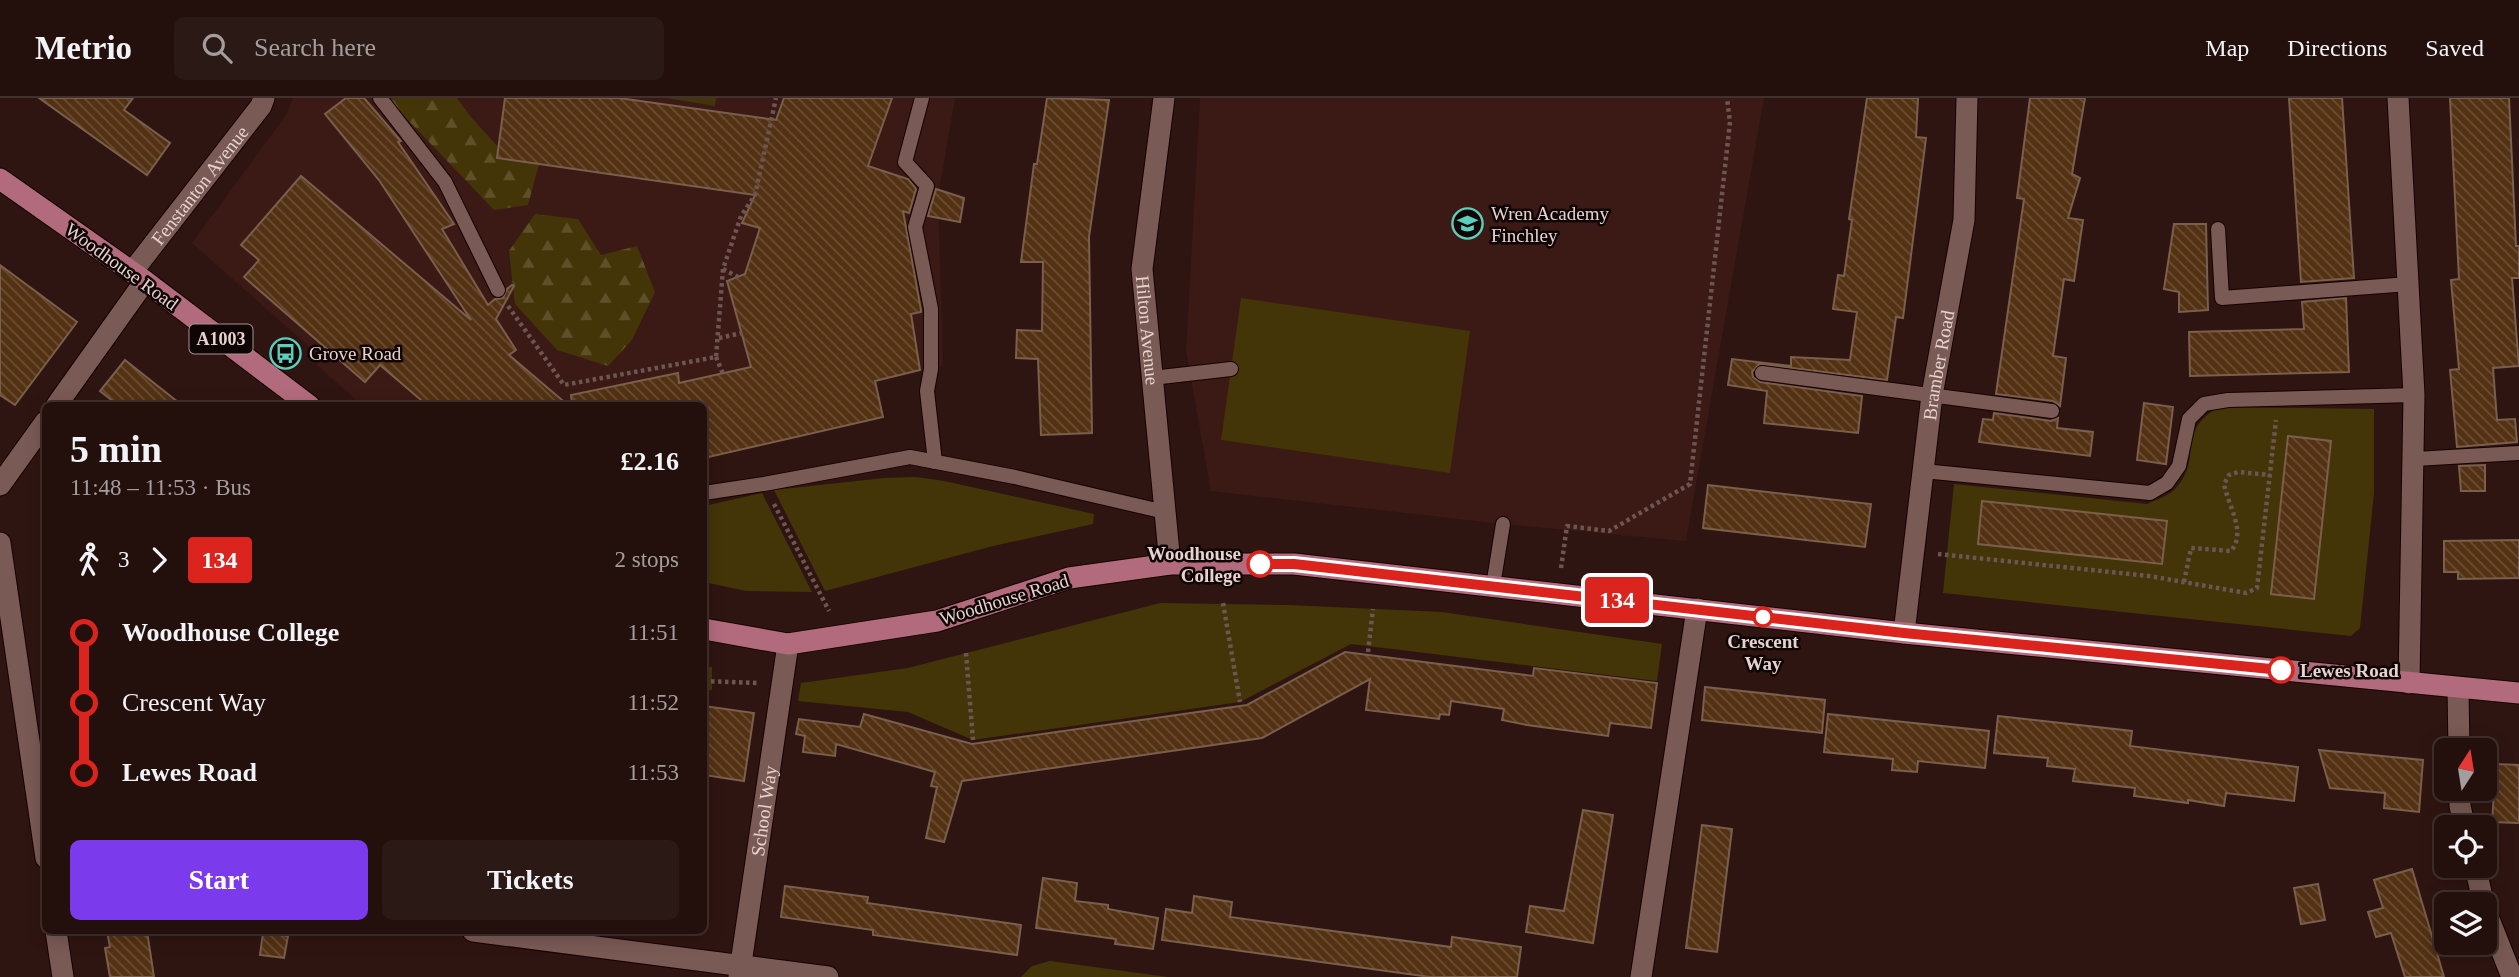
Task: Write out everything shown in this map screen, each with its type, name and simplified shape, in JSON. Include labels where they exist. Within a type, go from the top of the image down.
[{"type":"main road","name":"Woodhouse Road","points":[[0,179],[138,276],[305,402]]},
{"type":"main road","name":"Woodhouse Road","points":[[707,630],[788,644],[937,621],[1069,578],[1170,564],[1294,564],[1904,633],[2519,692]]},
{"type":"street","name":"Fenstanton Avenue","points":[[59,402],[138,276],[261,106],[264,98]]},
{"type":"street","name":"Hilton Avenue","points":[[1164,98],[1142,269],[1170,564]]},
{"type":"street","name":"Bramber Road","points":[[1904,633],[1932,395],[1964,220],[1967,98]]},
{"type":"street","points":[[2398,98],[2414,395],[2409,683]]},
{"type":"street","points":[[0,485],[42,427]]},
{"type":"street","points":[[0,543],[42,831]]},
{"type":"street","points":[[1641,977],[1697,609]]},
{"type":"street","name":"School Way","points":[[740,971],[788,644]]},
{"type":"street","points":[[2458,688],[2459,738]]},
{"type":"street","points":[[56,934],[63,977]]},
{"type":"street","points":[[493,934],[740,971],[828,977]]},
{"type":"street","points":[[2497,940],[2512,977]]},
{"type":"lane","points":[[380,98],[445,182],[498,290]]},
{"type":"lane","points":[[922,98],[905,162],[927,186],[915,227],[931,309],[931,369],[927,391],[935,462]]},
{"type":"lane","points":[[2218,229],[2222,298],[2409,284]]},
{"type":"lane","points":[[1152,378],[1231,369]]},
{"type":"lane","points":[[1762,373],[2052,411]]},
{"type":"lane","points":[[1923,471],[2150,493],[2167,483],[2179,466],[2189,419],[2204,404],[2228,400],[2414,395]]},
{"type":"lane","points":[[2415,458],[2519,453]]},
{"type":"lane","points":[[707,493],[910,457],[1015,477],[1164,512]]},
{"type":"lane","points":[[1493,586],[1503,524]]},
{"type":"path","points":[[1558,593],[1567,526],[1609,531],[1690,484],[1730,122],[1727,98]]},
{"type":"path","points":[[723,373],[716,356],[723,269],[741,216],[755,195],[774,100]]},
{"type":"path","points":[[723,269],[738,277]]},
{"type":"path","points":[[498,290],[564,385],[716,356]]},
{"type":"path","points":[[719,338],[742,333]]},
{"type":"path","points":[[1913,552],[2184,582],[2246,593],[2258,588],[2278,398]]},
{"type":"path","points":[[2184,582],[2190,548],[2231,551],[2238,544],[2239,534],[2224,484],[2229,475],[2238,472],[2270,475]]},
{"type":"path","points":[[764,484],[841,636]]},
{"type":"path","points":[[1223,603],[1240,702]]},
{"type":"path","points":[[1368,652],[1373,609]]},
{"type":"path","points":[[966,653],[972,740]]},
{"type":"path","points":[[707,681],[782,684]]},
{"type":"shaded area","points":[[293,98],[955,98],[938,197],[943,366],[876,381],[883,417],[707,457],[707,402],[359,402],[317,365],[314,351],[192,243],[287,114]]},
{"type":"shaded area","name":"Wren Academy Finchley","points":[[1200,98],[1764,98],[1686,541],[1503,524],[1211,491],[1186,351]]},
{"type":"green space","points":[[387,98],[457,98],[499,148],[539,164],[528,205],[494,210]]},
{"type":"green space","points":[[666,98],[716,98],[715,106]]},
{"type":"green space","points":[[535,214],[578,219],[601,255],[637,246],[655,292],[632,340],[608,366],[557,350],[515,304],[509,251]]},
{"type":"green space","points":[[1241,298],[1470,331],[1450,473],[1221,440]]},
{"type":"green space","points":[[2219,407],[2374,409],[2374,493],[2360,628],[2351,636],[1943,593],[1954,484],[2147,504],[2176,488],[2188,466],[2197,426]]},
{"type":"green space","points":[[916,477],[1094,514],[1093,524],[993,546],[825,591],[774,490]]},
{"type":"green space","points":[[762,493],[812,592],[746,591],[707,583],[707,505]]},
{"type":"green space","points":[[1160,603],[1442,612],[1662,644],[1657,681],[1351,644],[1240,702],[973,740],[908,712],[798,701],[801,683],[908,668]]},
{"type":"green space","points":[[707,666],[712,667],[712,690],[707,691]]},
{"type":"green space","points":[[1050,961],[1168,977],[1021,977],[1032,966]]},
{"type":"building","points":[[39,98],[133,98],[124,110],[170,143],[147,175]]},
{"type":"building","points":[[346,98],[364,98],[401,141],[398,142],[454,224],[442,229],[488,305],[495,299],[503,298],[507,289],[514,286],[496,319],[516,350],[509,355],[564,402],[423,402],[380,365],[365,382],[244,277],[259,260],[241,245],[301,176],[471,320],[379,180],[325,114]]},
{"type":"building","points":[[505,98],[619,98],[776,120],[784,98],[892,98],[868,166],[908,179],[916,189],[909,213],[903,211],[921,310],[911,314],[920,370],[875,381],[883,417],[707,457],[707,402],[572,402],[571,395],[678,373],[679,383],[751,367],[727,281],[745,274],[760,228],[742,223],[755,195],[497,158]]},
{"type":"building","points":[[1047,98],[1109,100],[1089,237],[1092,433],[1041,435],[1038,359],[1016,358],[1017,330],[1042,331],[1043,262],[1021,262],[1034,164],[1037,164]]},
{"type":"building","points":[[1867,98],[1918,98],[1916,137],[1926,138],[1903,318],[1896,317],[1887,380],[1759,364],[1752,372],[1753,377],[1760,382],[1862,396],[1858,433],[1764,423],[1767,391],[1728,385],[1732,359],[1791,366],[1791,357],[1850,360],[1857,312],[1833,309],[1838,275],[1844,276],[1852,220],[1849,219]]},
{"type":"building","points":[[2030,98],[2085,98],[2072,174],[2080,178],[2068,218],[2083,220],[2074,281],[2064,279],[2053,356],[2066,358],[2060,406],[2053,401],[1996,394],[2024,199],[2017,198]]},
{"type":"building","points":[[2289,98],[2342,98],[2354,278],[2301,282]]},
{"type":"building","points":[[2450,98],[2509,98],[2516,246],[2519,246],[2519,278],[2512,278],[2519,366],[2493,368],[2497,420],[2515,419],[2517,442],[2457,447],[2450,370],[2459,369],[2451,280],[2459,279]]},
{"type":"building","points":[[936,189],[964,198],[960,222],[928,216]]},
{"type":"building","points":[[2174,224],[2206,224],[2208,310],[2179,312],[2179,292],[2164,289]]},
{"type":"building","points":[[0,265],[77,322],[15,405],[0,395]]},
{"type":"building","points":[[2346,298],[2349,372],[2190,376],[2189,332],[2304,329],[2302,302]]},
{"type":"building","points":[[125,360],[178,402],[114,402],[100,391]]},
{"type":"building","points":[[2144,403],[2173,407],[2166,464],[2137,460]]},
{"type":"building","points":[[1994,413],[2051,421],[2058,418],[2057,428],[2093,432],[2090,456],[1979,442],[1983,419],[1993,420]]},
{"type":"building","points":[[2288,436],[2331,441],[2314,599],[2271,594]]},
{"type":"building","points":[[2485,465],[2485,491],[2461,491],[2459,466]]},
{"type":"building","points":[[1708,485],[1871,504],[1865,547],[1703,528]]},
{"type":"building","points":[[1982,501],[2167,521],[2162,564],[1978,544]]},
{"type":"building","points":[[2519,540],[2519,578],[2458,579],[2458,572],[2444,572],[2444,541]]},
{"type":"building","points":[[1345,652],[1533,676],[1534,668],[1657,683],[1651,728],[1610,723],[1608,736],[1502,720],[1504,709],[1451,701],[1449,715],[1440,714],[1439,719],[1366,710],[1370,679],[1262,738],[962,781],[944,842],[926,838],[937,787],[931,786],[935,772],[836,744],[835,756],[803,752],[805,736],[796,734],[799,719],[860,727],[864,714],[972,744],[1247,705]]},
{"type":"building","points":[[1705,687],[1825,700],[1822,733],[1702,720]]},
{"type":"building","points":[[707,706],[754,713],[744,781],[707,775]]},
{"type":"building","points":[[1828,714],[1989,731],[1985,768],[1918,761],[1917,772],[1892,770],[1893,759],[1824,752]]},
{"type":"building","points":[[1998,716],[2132,731],[2130,746],[2298,767],[2294,801],[2226,793],[2224,806],[2188,800],[2188,803],[2134,796],[2135,788],[2073,781],[2075,769],[2047,766],[2048,758],[1994,753]]},
{"type":"building","points":[[2319,750],[2423,760],[2419,812],[2384,808],[2385,793],[2330,788]]},
{"type":"building","points":[[2497,764],[2519,765],[2519,823],[2497,822],[2497,815],[2492,815],[2493,802],[2497,802]]},
{"type":"building","points":[[1583,810],[1613,815],[1593,943],[1526,932],[1530,906],[1564,911]]},
{"type":"building","points":[[1702,825],[1732,829],[1717,952],[1686,948]]},
{"type":"building","points":[[2412,869],[2434,943],[2434,955],[2437,955],[2444,977],[2405,977],[2391,933],[2376,937],[2368,912],[2383,908],[2374,880]]},
{"type":"building","points":[[1043,878],[1077,883],[1075,901],[1108,905],[1108,909],[1158,918],[1153,949],[1115,944],[1116,939],[1036,928]]},
{"type":"building","points":[[2318,884],[2325,920],[2301,924],[2294,888]]},
{"type":"building","points":[[785,886],[868,897],[867,903],[1021,925],[1017,955],[873,935],[873,930],[781,917]]},
{"type":"building","points":[[1194,896],[1232,902],[1230,917],[1451,947],[1452,937],[1521,947],[1517,977],[1430,977],[1162,940],[1166,909],[1192,913]]},
{"type":"building","points":[[108,934],[147,934],[154,977],[110,977],[105,948],[110,947]]},
{"type":"building","points":[[263,934],[288,936],[284,958],[260,955]]},
{"type":"bus line","name":"134","points":[[1260,564],[1294,564],[1904,633],[2281,670]]},
{"type":"place","name":"Wren Academy Finchley","points":[[1468,224]]},
{"type":"place","name":"Grove Road","points":[[286,353]]},
{"type":"place","name":"Woodhouse College","points":[[1260,564]]},
{"type":"place","name":"Crescent Way","points":[[1763,617]]},
{"type":"place","name":"Lewes Road","points":[[2281,670]]}]
